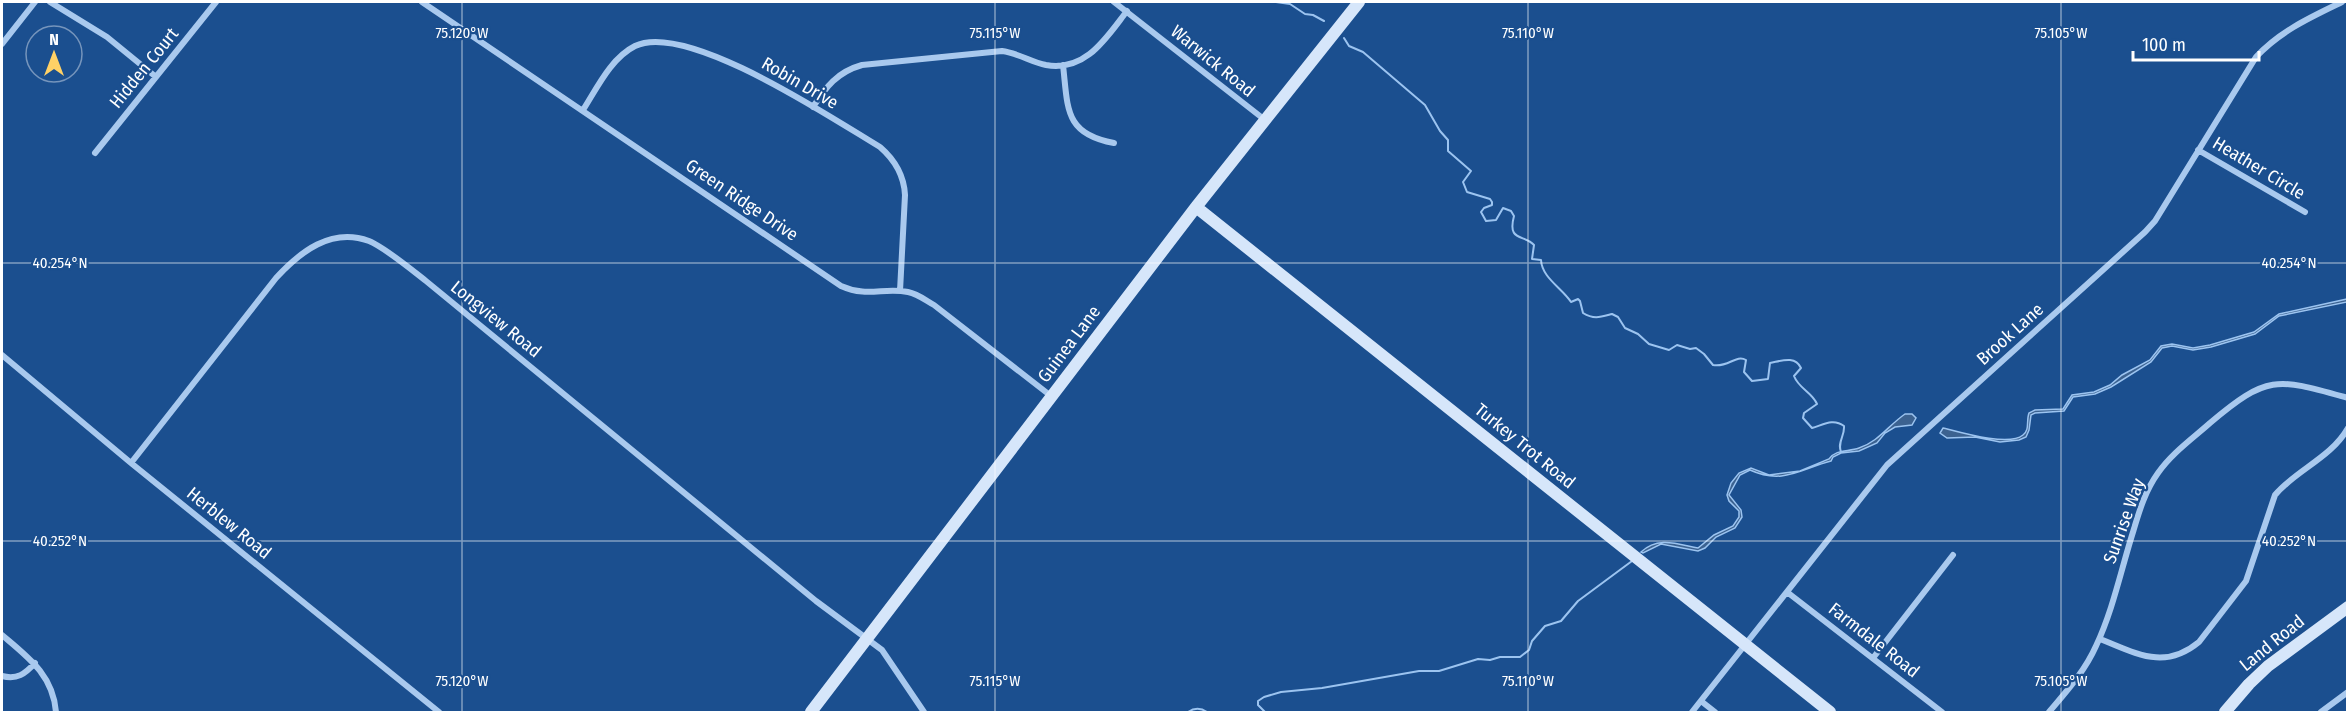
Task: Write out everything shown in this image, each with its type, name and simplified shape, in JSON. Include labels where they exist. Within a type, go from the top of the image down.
[{"type":"street","points":[[2,44],[36,2]]},
{"type":"street","points":[[50,2],[107,37],[156,77]]},
{"type":"street","name":"Hidden Court","points":[[95,153],[216,2]]},
{"type":"street","name":"Green Ridge Drive","points":[[422,2],[841,286],[863,293],[900,291],[917,295],[934,305],[1051,396]]},
{"type":"street","name":"Warwick Road","points":[[1114,2],[1265,120]]},
{"type":"street","name":"Guinea Lane","points":[[811,712],[1196,207],[1359,2]]},
{"type":"street","name":"Brook Lane","points":[[1692,712],[1895,458],[2155,221],[2252,63],[2266,46],[2288,29],[2342,2]]},
{"type":"street","points":[[813,107],[834,78],[842,72],[862,65],[1002,51],[1047,65],[1064,65],[1086,58],[1095,51],[1126,11]]},
{"type":"street","name":"Robin Drive","points":[[583,110],[617,60],[635,46],[656,41],[675,44],[755,73],[880,147],[889,155],[899,170],[905,195],[900,291]]},
{"type":"street","points":[[1064,65],[1068,104],[1076,124],[1095,139],[1114,143]]},
{"type":"street","name":"Heather Circle","points":[[2199,150],[2305,212]]},
{"type":"street","name":"Turkey Trot Road","points":[[1196,207],[1830,712]]},
{"type":"street","name":"Longview Road","points":[[131,463],[276,278],[296,258],[306,249],[326,241],[347,238],[369,241],[426,281],[825,608],[867,639],[888,657],[924,712]]},
{"type":"street","name":"Herblew Road","points":[[2,355],[131,463],[439,712]]},
{"type":"street","name":"Sunrise Way","points":[[2049,712],[2080,673],[2100,639],[2146,494],[2159,472],[2178,450],[2243,396],[2261,387],[2295,384],[2348,398]]},
{"type":"street","points":[[2100,639],[2159,659],[2170,658],[2199,642],[2246,581],[2275,495],[2292,479],[2331,450],[2348,428]]},
{"type":"street","points":[[1873,658],[1953,555]]},
{"type":"street","name":"Farmdale Road","points":[[1787,592],[1942,712]]},
{"type":"street","name":"Land Road","points":[[2225,712],[2268,666],[2348,607]]},
{"type":"street","points":[[2,635],[35,663],[48,682],[56,712]]},
{"type":"street","points":[[2,676],[16,677],[35,663]]},
{"type":"street","points":[[2321,712],[2346,695]]},
{"type":"street","points":[[1701,701],[1715,712]]},
{"type":"water","points":[[2347,299],[2347,302],[2279,316],[2255,334],[2211,347],[2193,350],[2172,346],[2162,348],[2151,362],[2111,387],[2095,394],[2073,397],[2064,411],[2031,415],[2026,437],[2019,440],[2000,442],[1975,437],[1947,438],[1940,433],[1943,428],[1996,439],[2016,438],[2026,431],[2029,413],[2035,410],[2063,409],[2072,395],[2094,392],[2110,385],[2122,375],[2150,360],[2161,346],[2172,344],[2193,348],[2210,345],[2254,332],[2279,314]]},
{"type":"water","points":[[1905,414],[1912,414],[1916,418],[1912,425],[1895,427],[1885,433],[1877,443],[1859,451],[1841,453],[1833,457],[1831,461],[1791,474],[1782,476],[1772,476],[1750,470],[1740,475],[1729,495],[1741,510],[1742,517],[1735,528],[1716,537],[1705,548],[1698,551],[1661,544],[1641,552],[1654,544],[1668,542],[1698,548],[1714,535],[1733,526],[1739,517],[1739,511],[1729,501],[1727,495],[1731,483],[1739,473],[1751,468],[1769,475],[1800,471],[1829,459],[1839,452],[1866,445],[1878,438]]},
{"type":"waterway","points":[[1276,2],[1290,4],[1305,14],[1313,15],[1324,21]]},
{"type":"waterway","points":[[1344,38],[1349,46],[1363,52],[1425,105],[1448,140],[1448,151],[1471,171],[1463,182],[1467,192],[1490,199],[1492,202],[1492,205],[1481,212],[1486,221],[1496,220],[1503,208],[1511,211],[1514,216],[1512,224],[1515,234],[1534,245],[1532,259],[1541,260],[1549,278],[1571,302],[1578,299],[1580,301],[1583,313],[1594,317],[1612,314],[1618,317],[1625,328],[1638,334],[1649,344],[1669,350],[1677,345],[1690,349],[1696,348],[1713,365],[1723,365],[1739,359],[1746,360],[1744,372],[1752,381],[1768,379],[1770,363],[1795,361],[1801,368],[1794,376],[1796,380],[1817,404],[1804,413],[1803,418],[1812,428],[1832,422],[1844,426],[1841,452]]},
{"type":"waterway","points":[[1265,712],[1258,705],[1258,701],[1281,692],[1322,688],[1419,671],[1439,671],[1478,659],[1520,657],[1529,650],[1532,641],[1545,626],[1561,621],[1578,601],[1632,561]]},
{"type":"waterway","points":[[1188,712],[1198,709],[1207,712]]}]
